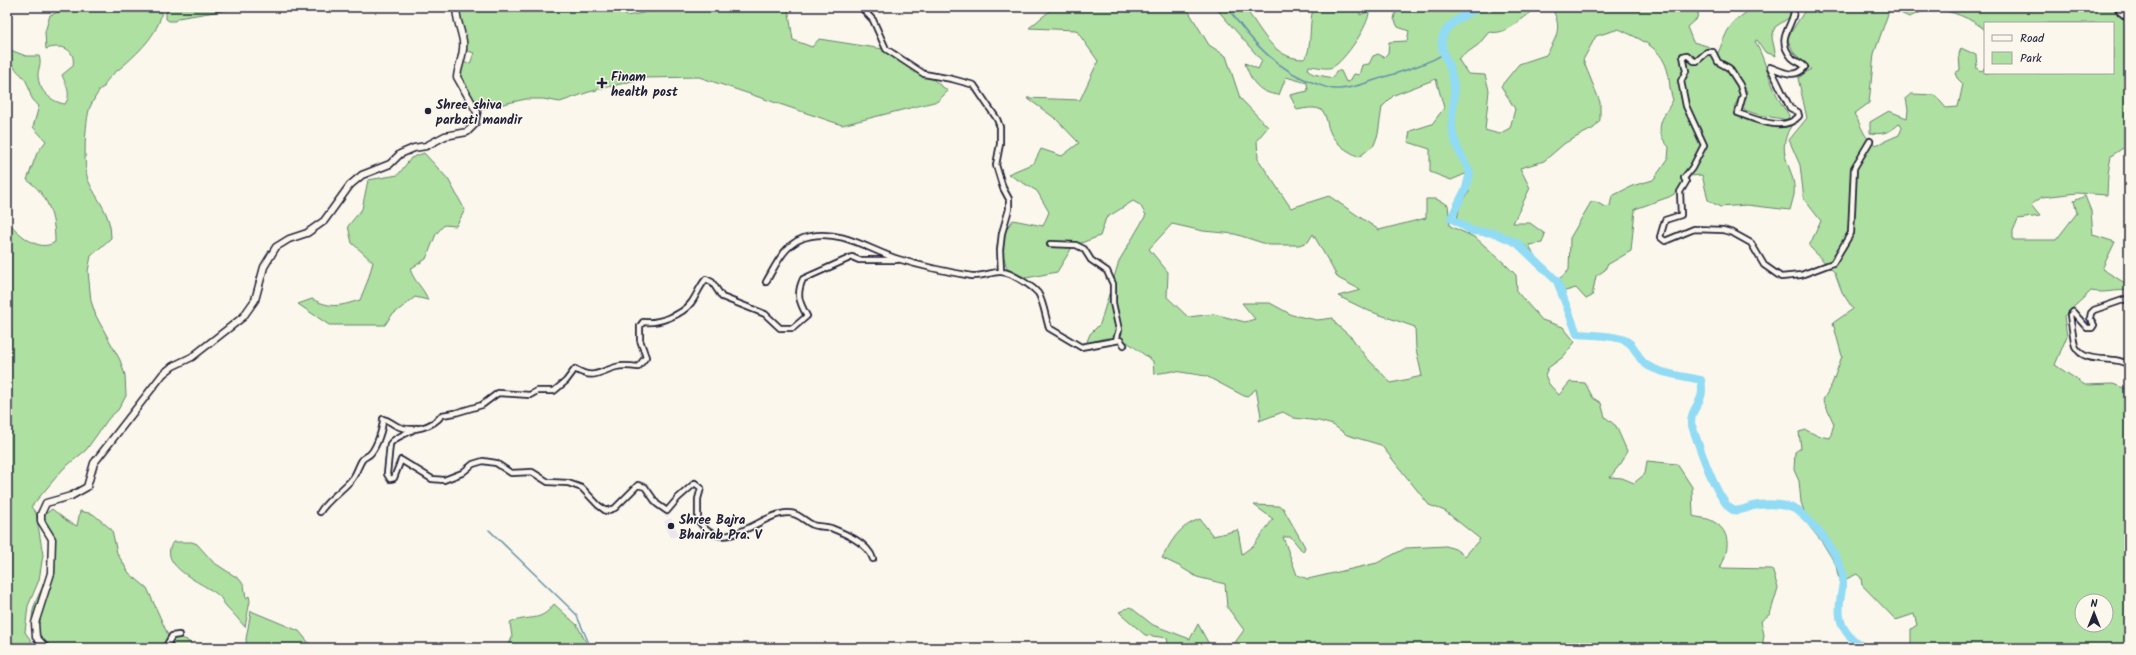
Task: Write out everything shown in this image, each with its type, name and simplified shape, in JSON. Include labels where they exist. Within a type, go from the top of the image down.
[{"type":"main road","points":[[46,648],[36,637],[35,624],[51,573],[52,539],[41,521],[41,514],[46,503],[71,496],[87,487],[94,463],[163,374],[173,366],[192,358],[244,317],[255,300],[264,267],[276,247],[289,239],[306,233],[324,221],[350,185],[362,175],[390,164],[400,154],[414,148],[426,146],[445,136],[467,132],[475,124],[477,112],[457,78],[463,52],[463,41],[456,17],[456,7]]},
{"type":"street","points":[[861,7],[873,20],[886,49],[924,74],[974,85],[997,119],[1000,127],[1000,144],[996,165],[1003,188],[1009,199],[1009,209],[1002,233],[1000,250],[1002,271]]},
{"type":"street","points":[[1794,7],[1794,14],[1784,36],[1787,49],[1792,59],[1804,67],[1802,70],[1790,74],[1781,73],[1770,67],[1790,108],[1798,112],[1799,116],[1793,121],[1786,124],[1768,122],[1738,113],[1743,95],[1740,85],[1729,68],[1718,62],[1713,52],[1707,52],[1697,61],[1694,61],[1687,55],[1683,56],[1686,71],[1681,81],[1688,115],[1703,140],[1704,145],[1692,168],[1684,178],[1686,182],[1680,192],[1682,215],[1665,220],[1660,236],[1665,241],[1694,229],[1723,230],[1733,233],[1752,243],[1764,265],[1781,277],[1801,275],[1833,263],[1851,233],[1854,168],[1870,141]]},
{"type":"street","points":[[2117,7],[2120,12],[2129,19]]},
{"type":"street","points":[[766,282],[781,254],[788,246],[810,236],[840,237],[862,243],[897,259],[972,276],[981,276],[1002,271],[1016,277],[1038,294],[1049,328],[1081,347],[1116,340],[1120,340],[1124,345]]},
{"type":"street","points":[[1050,244],[1076,245],[1084,249],[1091,260],[1107,271],[1115,293],[1113,303],[1119,330],[1116,340]]},
{"type":"street","points":[[320,512],[352,479],[362,459],[370,454],[376,446],[376,440],[383,429],[383,419],[403,428],[416,428],[436,422],[442,415],[455,413],[482,405],[498,393],[530,395],[537,391],[554,391],[566,381],[575,370],[587,376],[604,372],[616,366],[638,367],[646,357],[640,340],[640,326],[643,322],[655,321],[683,312],[692,302],[698,287],[706,279],[712,282],[722,297],[765,314],[780,328],[793,328],[807,316],[798,300],[798,288],[803,279],[852,257],[859,260],[897,259]]},
{"type":"street","points":[[2129,298],[2094,310],[2091,313],[2090,318],[2094,325],[2092,328],[2087,328],[2073,312],[2070,315],[2075,338],[2074,344],[2079,351],[2092,358],[2114,358],[2129,365]]},
{"type":"street","points":[[416,428],[406,435],[395,439],[390,444],[387,474],[390,479],[394,478],[401,460],[432,479],[444,480],[462,473],[473,464],[483,460],[496,463],[511,473],[532,472],[548,482],[568,483],[582,488],[598,505],[606,511],[615,508],[638,486],[645,487],[657,504],[667,511],[678,498],[695,483],[701,488],[698,499],[698,520],[708,531],[718,535],[743,532],[769,517],[789,513],[802,517],[813,525],[830,528],[862,544],[871,552],[873,559]]},
{"type":"street","points":[[165,648],[172,636],[179,635]]},
{"type":"shaded area","name":"Shree Bajra Bhairab Pra. V","points":[[671,518],[679,535],[674,537],[671,537],[664,521]]},
{"type":"green space","points":[[73,7],[162,7],[158,24],[143,47],[115,72],[105,83],[104,87],[100,89],[90,107],[86,133],[86,173],[88,180],[109,221],[111,238],[91,256],[88,271],[91,301],[96,316],[120,360],[125,375],[126,396],[118,410],[109,418],[86,450],[63,469],[31,507],[36,513],[43,555],[39,580],[28,606],[25,632],[36,648],[7,648],[7,353],[11,329],[7,316],[7,221],[22,236],[35,244],[48,245],[55,242],[54,224],[49,207],[40,192],[27,180],[37,153],[46,141],[33,127],[39,106],[31,97],[26,81],[13,66],[8,55],[13,51],[26,56],[39,56],[40,64],[38,75],[40,86],[50,98],[65,104],[68,93],[67,86],[62,75],[73,66],[72,55],[70,51],[62,47],[46,49],[45,32],[50,15]]},
{"type":"green space","points":[[169,7],[234,7],[227,10],[178,18],[175,21],[169,21],[166,19],[166,12]]},
{"type":"green space","points":[[455,7],[620,7],[626,16],[643,13],[655,7],[788,7],[793,40],[812,47],[819,39],[896,51],[948,91],[938,101],[842,125],[699,77],[644,78],[589,92],[560,102],[543,99],[526,99],[476,110],[455,69],[459,61],[470,64],[474,53],[465,50]]},
{"type":"green space","points":[[1051,7],[1186,7],[1209,45],[1226,56],[1240,98],[1268,127],[1257,140],[1258,159],[1291,208],[1329,196],[1379,230],[1426,218],[1426,199],[1436,199],[1448,205],[1450,226],[1476,238],[1504,263],[1516,275],[1517,292],[1542,320],[1563,327],[1575,342],[1563,357],[1548,368],[1545,375],[1549,384],[1559,395],[1570,382],[1585,383],[1593,398],[1601,403],[1605,417],[1616,426],[1627,451],[1622,462],[1610,477],[1622,478],[1634,483],[1645,474],[1647,461],[1677,464],[1692,487],[1693,516],[1712,521],[1724,532],[1727,550],[1720,568],[1772,569],[1778,588],[1770,614],[1761,621],[1764,635],[1762,648],[1231,648],[1244,630],[1227,607],[1225,584],[1197,577],[1162,558],[1177,534],[1193,522],[1200,519],[1213,536],[1238,530],[1242,554],[1254,545],[1273,519],[1254,505],[1278,506],[1283,508],[1305,547],[1303,552],[1291,537],[1283,537],[1297,575],[1308,579],[1377,563],[1406,548],[1446,546],[1455,549],[1465,556],[1480,539],[1445,511],[1429,505],[1381,445],[1347,435],[1333,425],[1319,421],[1294,418],[1283,412],[1259,421],[1261,416],[1256,389],[1246,397],[1206,376],[1174,371],[1154,374],[1153,361],[1129,343],[1115,338],[1098,340],[1086,344],[1090,334],[1100,324],[1119,261],[1146,215],[1140,205],[1133,201],[1106,218],[1100,236],[1073,246],[1057,272],[1026,278],[1007,269],[1003,255],[1002,243],[1008,226],[1013,220],[1043,226],[1049,212],[1037,191],[1008,174],[1034,163],[1041,149],[1062,156],[1079,143],[1056,119],[1027,98],[1080,100],[1098,61],[1076,30],[1029,28],[1052,9]],"holes":[[[1172,224],[1203,231],[1235,234],[1269,245],[1299,245],[1308,242],[1313,234],[1338,278],[1361,290],[1338,296],[1369,311],[1415,327],[1416,349],[1422,376],[1391,383],[1365,356],[1352,338],[1336,324],[1333,318],[1317,320],[1292,315],[1270,303],[1242,303],[1255,319],[1245,322],[1214,314],[1188,317],[1167,297],[1168,272],[1149,249]]]},
{"type":"green space","points":[[1215,7],[1244,7],[1262,33],[1276,48],[1293,58],[1304,59],[1309,49],[1311,19],[1314,7],[1360,7],[1360,15],[1369,11],[1361,33],[1350,50],[1338,63],[1330,68],[1309,66],[1308,70],[1313,74],[1333,78],[1336,71],[1341,71],[1346,82],[1350,81],[1354,74],[1359,75],[1362,65],[1369,64],[1373,56],[1378,54],[1384,57],[1388,53],[1389,42],[1407,41],[1409,31],[1398,27],[1394,19],[1397,7],[1540,7],[1516,24],[1503,31],[1489,32],[1478,45],[1458,59],[1468,74],[1485,75],[1489,90],[1485,130],[1499,134],[1510,128],[1515,109],[1501,86],[1519,64],[1546,55],[1556,37],[1558,26],[1555,14],[1551,7],[1700,7],[1697,18],[1687,27],[1693,42],[1707,46],[1718,53],[1730,28],[1737,19],[1752,7],[1793,7],[1790,17],[1775,27],[1772,38],[1776,56],[1765,52],[1757,40],[1755,41],[1778,98],[1789,115],[1788,120],[1759,115],[1742,109],[1747,91],[1731,65],[1720,60],[1718,54],[1714,60],[1727,70],[1738,86],[1741,95],[1735,105],[1736,114],[1761,123],[1791,126],[1784,146],[1794,185],[1794,195],[1790,210],[1747,205],[1720,207],[1708,200],[1702,175],[1690,176],[1685,188],[1669,197],[1635,209],[1631,251],[1607,265],[1605,270],[1596,276],[1592,296],[1586,299],[1576,288],[1562,292],[1561,282],[1558,280],[1569,270],[1570,238],[1591,202],[1596,202],[1605,207],[1610,206],[1612,196],[1632,186],[1653,180],[1668,159],[1669,147],[1661,135],[1660,129],[1663,118],[1673,100],[1669,77],[1664,61],[1648,44],[1619,29],[1596,36],[1583,60],[1600,102],[1600,120],[1594,128],[1565,143],[1544,161],[1520,168],[1530,188],[1513,223],[1530,223],[1545,234],[1542,243],[1529,245],[1534,255],[1526,246],[1495,233],[1473,230],[1457,219],[1460,205],[1469,192],[1470,172],[1451,180],[1430,172],[1430,149],[1408,142],[1410,131],[1432,124],[1444,108],[1436,79],[1394,95],[1382,107],[1378,134],[1374,145],[1359,157],[1336,141],[1331,134],[1325,115],[1322,111],[1309,108],[1297,110],[1290,95],[1308,91],[1307,83],[1286,77],[1279,95],[1266,92],[1256,85],[1245,63],[1258,69],[1262,61]]},
{"type":"green space","points":[[1805,7],[2129,7],[2129,120],[2125,122],[2129,132],[2129,144],[2111,156],[2107,195],[2077,193],[2042,197],[2031,205],[2040,216],[2018,219],[2013,231],[2013,240],[2056,240],[2077,213],[2074,201],[2085,196],[2091,211],[2093,235],[2115,242],[2102,269],[2125,283],[2129,280],[2129,291],[2091,291],[2064,316],[2067,336],[2055,365],[2085,385],[2113,384],[2129,390],[2129,648],[1911,648],[1911,629],[1917,625],[1914,614],[1896,620],[1862,585],[1861,578],[1857,574],[1842,581],[1838,576],[1836,565],[1822,542],[1809,526],[1801,502],[1799,481],[1794,470],[1795,452],[1801,448],[1799,432],[1806,430],[1818,436],[1830,438],[1834,424],[1823,400],[1832,384],[1842,356],[1833,323],[1853,309],[1842,292],[1835,273],[1809,246],[1821,221],[1804,199],[1800,165],[1789,140],[1807,118],[1798,78],[1811,69],[1794,53],[1787,38],[1804,12]],"holes":[[[1890,8],[1909,17],[1930,10],[1946,11],[1974,22],[1984,29],[1984,22],[2114,22],[2114,74],[1984,74],[1984,68],[1982,71],[1977,69],[1976,55],[1961,48],[1959,54],[1960,70],[1955,73],[1957,78],[1963,84],[1958,107],[1946,108],[1935,95],[1911,94],[1906,98],[1908,110],[1907,118],[1889,111],[1870,122],[1870,133],[1879,134],[1886,132],[1893,129],[1900,123],[1902,128],[1899,135],[1876,145],[1865,135],[1854,114],[1869,103],[1874,54]]]},
{"type":"green space","points":[[424,153],[448,179],[465,210],[456,226],[444,225],[436,234],[426,259],[410,269],[428,300],[415,297],[391,316],[385,325],[329,325],[298,304],[312,299],[336,306],[360,300],[373,262],[352,243],[348,226],[362,209],[368,180],[398,175],[411,158]]},
{"type":"green space","points":[[52,509],[67,521],[77,526],[80,511],[93,514],[112,530],[117,553],[129,573],[147,588],[168,635],[162,648],[46,648],[35,632],[32,620],[34,606],[48,574],[50,559],[49,544],[44,515]]},
{"type":"green space","points":[[173,542],[192,542],[197,544],[213,562],[239,579],[244,585],[246,598],[249,596],[250,601],[245,627],[218,595],[185,574],[177,567],[171,559],[170,551]]},
{"type":"green space","points":[[554,604],[577,625],[589,648],[508,648],[512,637],[510,623],[516,620],[544,614]]},
{"type":"green space","points":[[1130,607],[1153,625],[1190,639],[1198,624],[1211,648],[1169,648],[1167,638],[1145,635],[1119,612]]},
{"type":"green space","points":[[251,611],[299,631],[313,648],[247,648],[246,639]]},
{"type":"green space","points":[[176,636],[187,640],[194,648],[166,648],[171,640]]},
{"type":"waterway","points":[[1227,7],[1255,43],[1277,63],[1303,79],[1330,88],[1342,89],[1363,84],[1419,66],[1444,53]]},
{"type":"waterway","points":[[1479,7],[1451,24],[1442,40],[1443,52],[1450,68],[1454,87],[1452,120],[1454,139],[1470,172],[1466,188],[1451,218],[1472,231],[1495,233],[1517,243],[1557,281],[1577,334],[1596,335],[1624,340],[1631,344],[1645,364],[1658,370],[1701,380],[1702,395],[1693,412],[1691,423],[1708,470],[1721,496],[1727,505],[1733,510],[1740,510],[1763,504],[1774,504],[1795,509],[1811,523],[1830,546],[1843,574],[1840,604],[1843,626],[1851,638],[1865,648]]},
{"type":"waterway","points":[[489,530],[576,614],[591,648]]},
{"type":"waterway","points":[[1868,648],[1873,646],[1879,648]]},
{"type":"place","name":"Finam health post","points":[[602,83]]},
{"type":"place","name":"Shree shiva parbati mandir","points":[[428,111]]},
{"type":"place","name":"Shree Bajra Bhairab Pra. V","points":[[671,526]]}]
